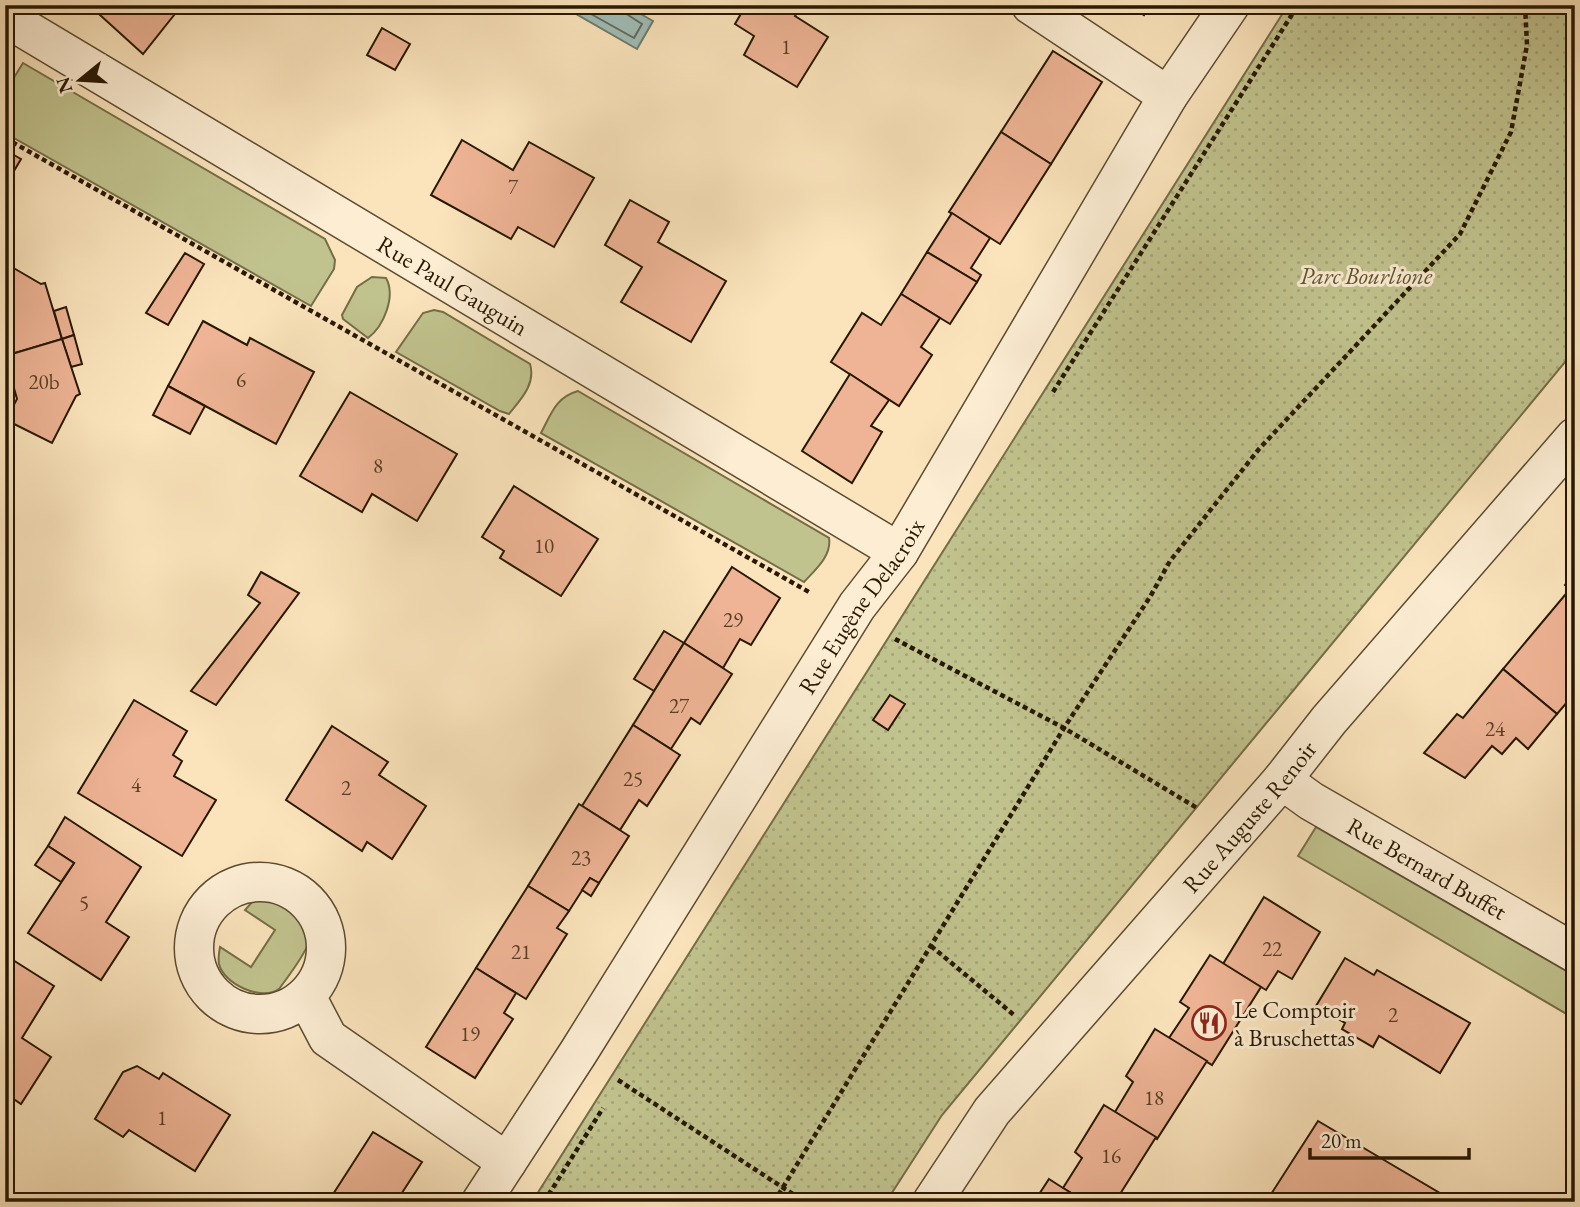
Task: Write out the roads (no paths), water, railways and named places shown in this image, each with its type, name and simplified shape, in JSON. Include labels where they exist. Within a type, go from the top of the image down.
[{"type":"street","points":[[1031,5],[1168,96]]},
{"type":"street","name":"Rue Eugène Delacroix","points":[[481,1202],[578,1053],[857,606],[899,552],[1168,96],[1230,5]]},
{"type":"street","name":"Rue Paul Gauguin","points":[[5,17],[899,552]]},
{"type":"street","name":"Rue Auguste Renoir","points":[[932,1202],[992,1111],[1282,780],[1329,720],[1575,437]]},
{"type":"street","name":"Rue Bernard Buffet","points":[[1282,780],[1311,801],[1575,953]]},
{"type":"street","points":[[306,996],[328,1038],[506,1162]]},
{"type":"water","points":[[574,5],[625,5],[653,21],[637,49],[571,11]]},
{"type":"place","name":"Le Comptoir à Bruschettas","points":[[1209,1023]]},
{"type":"park label","name":"Parc Bourlione","points":[[1366,275]]}]
